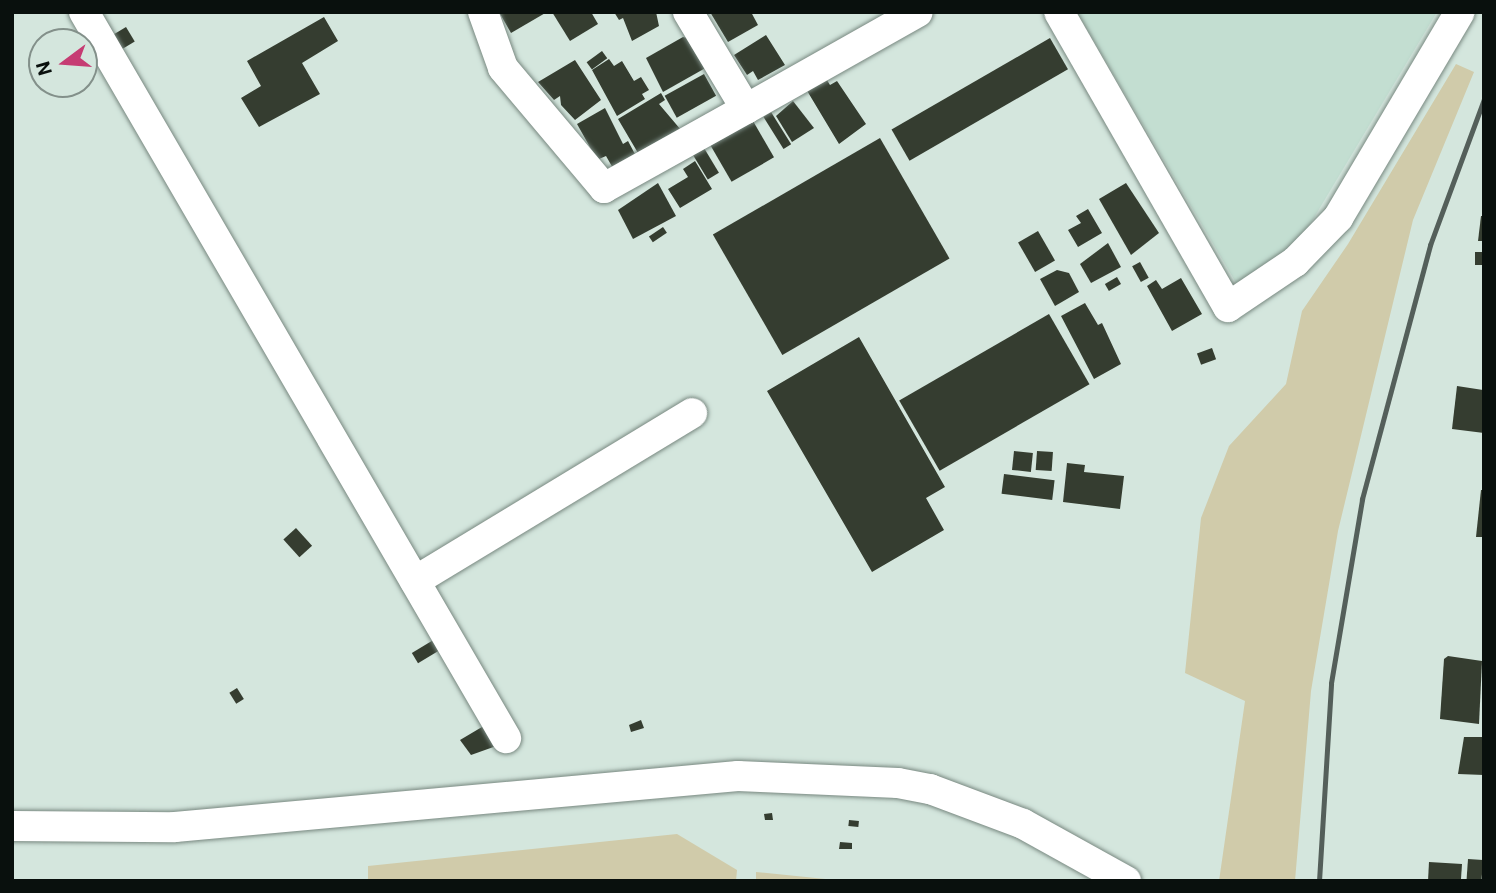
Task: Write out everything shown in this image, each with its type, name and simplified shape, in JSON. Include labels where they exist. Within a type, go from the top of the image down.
[{"type":"street","points":[[84,12],[506,738]]},
{"type":"street","points":[[483,12],[503,68],[604,188],[918,12]]},
{"type":"street","points":[[688,12],[746,108]]},
{"type":"street","points":[[1059,12],[1227,307],[1295,262],[1338,218],[1460,12]]},
{"type":"street","points":[[415,581],[692,413]]},
{"type":"street","points":[[12,826],[175,827],[738,776],[898,783],[930,789],[1023,824],[1126,881]]},
{"type":"shaded area","points":[[1077,12],[1437,12],[1303,236],[1242,293]]},
{"type":"shaded area","points":[[1456,64],[1474,72],[1413,220],[1338,531],[1311,691],[1295,881],[1219,881],[1245,701],[1185,673],[1201,518],[1229,446],[1286,384],[1302,311],[1348,244]]},
{"type":"shaded area","points":[[677,834],[737,870],[736,881],[368,881],[368,866]]},
{"type":"shaded area","points":[[756,872],[845,881],[756,881]]},
{"type":"building","points":[[499,12],[547,12],[511,33]]},
{"type":"building","points":[[552,12],[591,12],[598,24],[570,41]]},
{"type":"building","points":[[614,12],[656,12],[659,26],[632,41],[623,18],[619,20]]},
{"type":"building","points":[[710,12],[751,12],[758,25],[728,42]]},
{"type":"building","points":[[324,17],[338,41],[302,63],[320,94],[259,127],[241,98],[261,86],[247,61]]},
{"type":"building","points":[[126,27],[135,42],[121,50],[112,35]]},
{"type":"building","points":[[766,35],[785,65],[758,80],[753,71],[747,75],[734,55]]},
{"type":"building","points":[[683,37],[692,39],[709,66],[663,92],[646,58]]},
{"type":"building","points":[[1050,38],[1068,69],[910,161],[892,130]]},
{"type":"building","points":[[602,51],[607,58],[592,69],[587,62]]},
{"type":"building","points":[[609,59],[614,66],[622,61],[634,81],[641,77],[649,90],[642,94],[645,99],[617,116],[592,70]]},
{"type":"building","points":[[575,60],[601,100],[575,120],[561,105],[560,96],[554,100],[538,82]]},
{"type":"building","points":[[704,74],[716,96],[677,118],[665,96]]},
{"type":"building","points":[[825,77],[830,85],[837,81],[866,124],[839,144],[806,89]]},
{"type":"building","points":[[661,93],[665,100],[659,104],[681,130],[638,153],[618,119]]},
{"type":"building","points":[[793,101],[814,128],[792,142],[776,116]]},
{"type":"building","points":[[605,108],[623,144],[628,141],[636,156],[614,170],[606,156],[599,159],[577,124]]},
{"type":"building","points":[[771,112],[791,144],[784,149],[763,117]]},
{"type":"building","points":[[753,121],[774,157],[732,182],[711,146]]},
{"type":"building","points":[[880,138],[950,258],[782,355],[713,234]]},
{"type":"building","points":[[704,148],[719,173],[708,180],[693,155]]},
{"type":"building","points":[[695,161],[712,189],[680,208],[668,189],[688,177],[683,169]]},
{"type":"building","points":[[658,183],[676,216],[633,239],[618,210]]},
{"type":"building","points":[[1126,183],[1159,233],[1131,255],[1099,199]]},
{"type":"building","points":[[1088,209],[1102,233],[1078,247],[1068,230],[1081,223],[1076,216]]},
{"type":"building","points":[[1481,216],[1484,216],[1484,241],[1478,241]]},
{"type":"building","points":[[663,227],[667,233],[653,242],[649,237]]},
{"type":"building","points":[[1038,231],[1055,260],[1035,272],[1018,242]]},
{"type":"building","points":[[1108,243],[1121,267],[1091,283],[1080,264]]},
{"type":"building","points":[[1475,252],[1484,252],[1484,265],[1475,265]]},
{"type":"building","points":[[1140,262],[1149,278],[1141,282],[1132,266]]},
{"type":"building","points":[[1057,270],[1069,273],[1079,292],[1055,306],[1040,279]]},
{"type":"building","points":[[1117,277],[1121,284],[1109,291],[1105,284]]},
{"type":"building","points":[[1181,278],[1202,314],[1172,331],[1147,286],[1156,280],[1162,289]]},
{"type":"building","points":[[1085,303],[1098,325],[1102,323],[1121,364],[1094,379],[1061,316]]},
{"type":"building","points":[[1049,314],[1090,384],[940,471],[899,401]]},
{"type":"building","points":[[859,337],[945,487],[926,498],[944,530],[872,572],[767,391]]},
{"type":"building","points":[[1212,348],[1216,359],[1201,365],[1197,353]]},
{"type":"building","points":[[1457,386],[1483,390],[1484,433],[1452,429]]},
{"type":"building","points":[[1014,451],[1033,453],[1031,472],[1012,470]]},
{"type":"building","points":[[1037,451],[1053,452],[1052,471],[1036,470]]},
{"type":"building","points":[[1067,463],[1085,465],[1084,472],[1124,476],[1120,509],[1063,502]]},
{"type":"building","points":[[1004,474],[1055,480],[1052,500],[1002,494]]},
{"type":"building","points":[[1481,490],[1484,490],[1484,537],[1476,537]]},
{"type":"building","points":[[296,528],[312,546],[299,557],[283,539]]},
{"type":"building","points":[[435,639],[441,649],[418,663],[412,653]]},
{"type":"building","points":[[1448,656],[1482,661],[1479,724],[1440,719],[1444,659]]},
{"type":"building","points":[[237,688],[244,699],[236,704],[229,693]]},
{"type":"building","points":[[641,720],[644,728],[631,732],[629,725]]},
{"type":"building","points":[[487,724],[499,745],[471,755],[460,740]]},
{"type":"building","points":[[1464,737],[1484,737],[1484,775],[1458,774]]},
{"type":"building","points":[[772,813],[773,820],[765,820],[764,814]]},
{"type":"building","points":[[849,820],[859,821],[858,827],[848,826]]},
{"type":"building","points":[[840,842],[852,843],[852,849],[839,849]]},
{"type":"building","points":[[1468,859],[1483,860],[1482,880],[1467,879]]},
{"type":"building","points":[[1429,862],[1462,864],[1461,879],[1428,881]]},
{"type":"railway","points":[[1319,881],[1331,683],[1362,499],[1430,245],[1484,99]]}]
